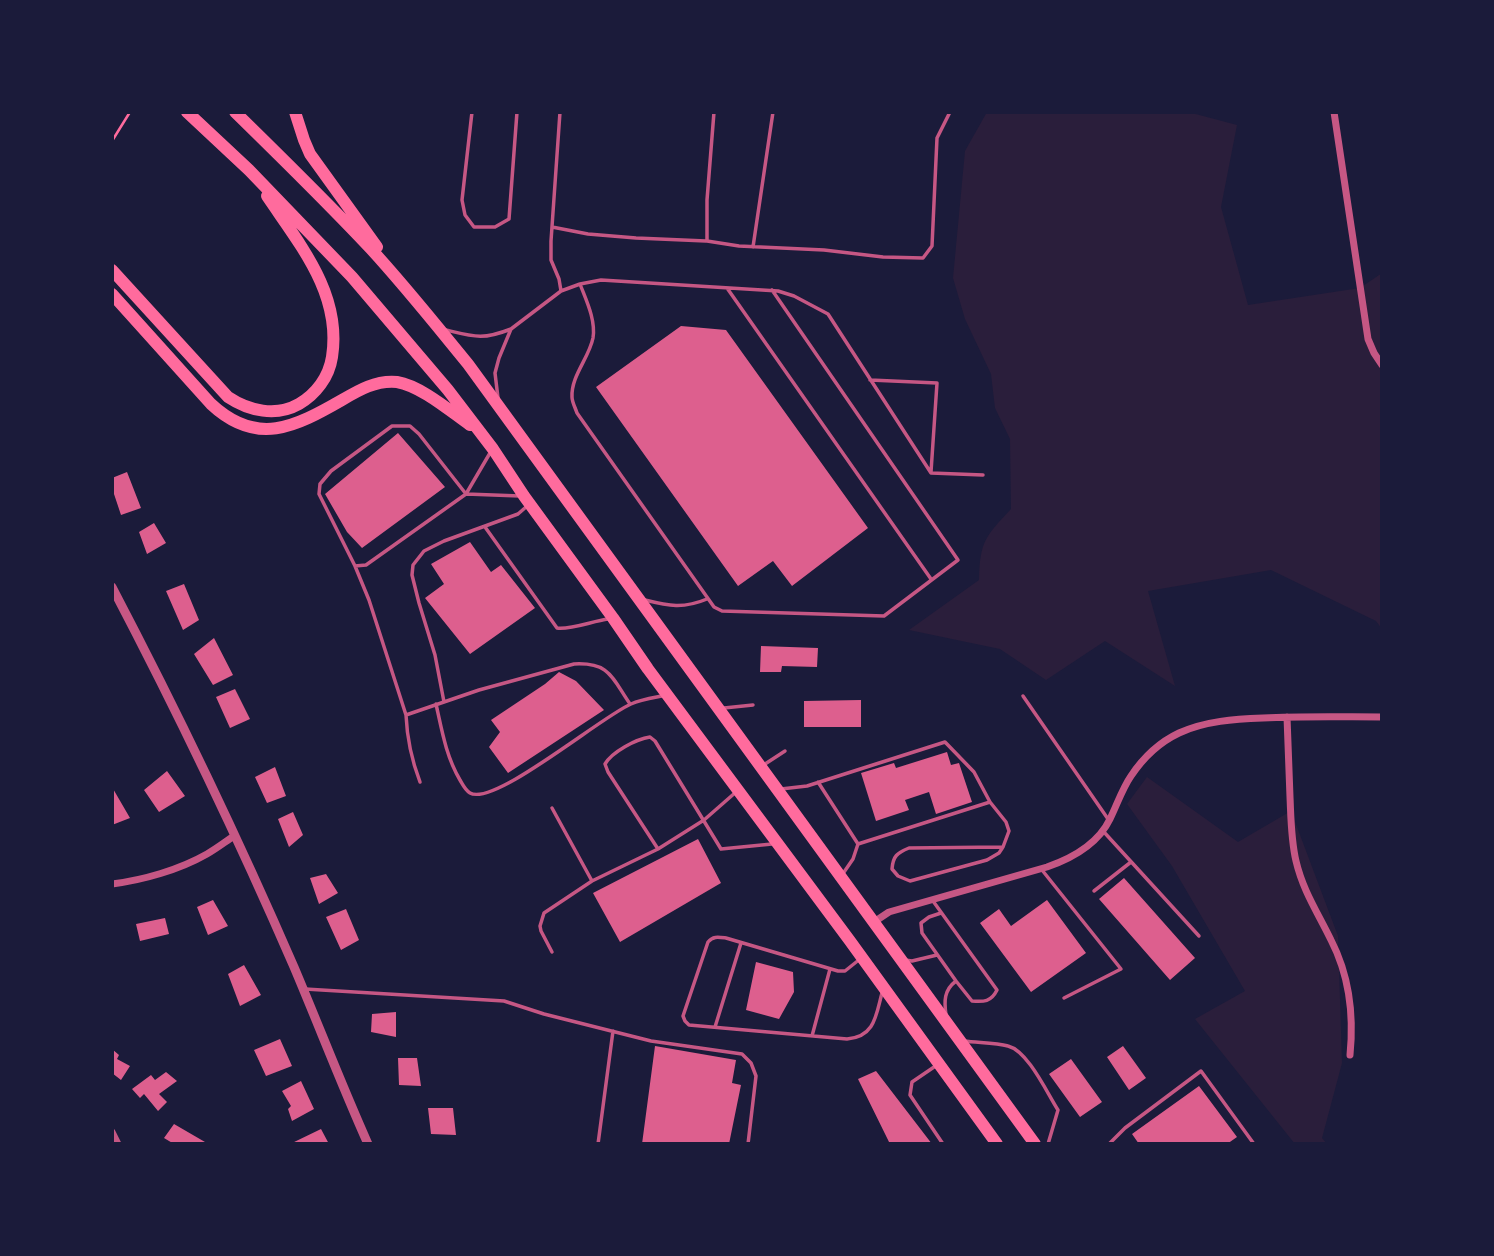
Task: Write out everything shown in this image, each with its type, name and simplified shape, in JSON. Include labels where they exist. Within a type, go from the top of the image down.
[{"type":"highway","points":[[187,112],[250,170],[352,276],[448,390],[997,1144]]},
{"type":"highway","points":[[235,112],[318,193],[421,306]]},
{"type":"highway","points":[[295,112],[310,154],[328,180],[421,306],[468,364],[640,598],[775,789],[1035,1144]]},
{"type":"highway","points":[[112,270],[219,389],[237,403],[258,411],[281,411],[292,408],[312,395],[320,386],[331,363],[334,332],[328,300],[310,259],[250,170]]},
{"type":"highway","points":[[112,294],[211,404],[239,424],[265,429],[290,426],[310,418],[363,388],[395,382],[418,390],[477,429]]},
{"type":"street","points":[[1334,112],[1368,339],[1382,365]]},
{"type":"street","points":[[112,587],[186,733],[234,836],[303,989],[368,1144]]},
{"type":"street","points":[[1287,717],[1291,832],[1296,860],[1304,887],[1342,966],[1351,1016],[1350,1055]]},
{"type":"street","points":[[874,922],[889,912],[1041,869],[1064,861],[1084,849],[1104,831],[1130,777],[1146,757],[1164,742],[1181,733],[1231,719],[1382,717]]},
{"type":"street","points":[[112,884],[184,865],[206,855],[234,836]]},
{"type":"street","points":[[112,1132],[118,1144]]},
{"type":"lane","points":[[472,112],[462,200],[465,215],[474,227],[495,227],[509,219],[517,112]]},
{"type":"lane","points":[[560,112],[551,260],[561,291]]},
{"type":"lane","points":[[706,241],[714,112]]},
{"type":"lane","points":[[753,247],[773,112]]},
{"type":"lane","points":[[552,227],[588,234],[923,258],[932,246],[937,138],[950,112]]},
{"type":"lane","points":[[439,328],[474,337],[491,337],[511,329],[561,291],[601,280],[778,291],[794,296],[828,314],[931,473]]},
{"type":"lane","points":[[580,284],[590,310],[593,329],[592,341],[573,387],[572,398],[577,412],[713,607],[722,611],[884,616],[958,560],[772,290]]},
{"type":"lane","points":[[727,288],[931,579]]},
{"type":"lane","points":[[499,407],[495,373],[511,329]]},
{"type":"lane","points":[[870,380],[937,383],[931,473]]},
{"type":"lane","points":[[420,782],[412,757],[405,715],[369,600],[355,566],[318,494],[320,484],[331,471],[392,426],[410,426],[419,434],[466,494],[527,500],[518,514],[444,541],[424,551],[413,565],[416,594],[435,655],[444,702]]},
{"type":"lane","points":[[355,566],[366,565],[466,494],[493,449]]},
{"type":"lane","points":[[931,473],[983,475]]},
{"type":"lane","points":[[485,527],[557,628],[565,629],[613,618]]},
{"type":"lane","points":[[640,598],[668,606],[686,606],[707,599]]},
{"type":"lane","points":[[405,715],[479,690],[574,664],[590,663],[601,666],[630,705]]},
{"type":"lane","points":[[436,704],[444,746],[451,766],[466,791],[482,795],[518,778],[630,705],[667,694]]},
{"type":"lane","points":[[1023,696],[1110,821]]},
{"type":"lane","points":[[718,709],[752,705]]},
{"type":"lane","points":[[657,849],[605,764],[609,756],[642,738],[650,737],[721,849],[778,843]]},
{"type":"lane","points":[[775,789],[807,786],[946,742],[974,772],[990,802],[1006,822],[1009,831],[1003,847],[999,853],[987,860],[910,881],[898,876],[892,869],[892,860],[897,853],[909,848],[1003,847]]},
{"type":"lane","points":[[760,767],[785,751]]},
{"type":"lane","points":[[818,782],[858,844]]},
{"type":"lane","points":[[552,951],[541,931],[544,913],[592,881],[657,849],[704,820],[738,791]]},
{"type":"lane","points":[[858,844],[990,802]]},
{"type":"lane","points":[[552,808],[592,881]]},
{"type":"lane","points":[[1104,831],[1199,936]]},
{"type":"lane","points":[[841,877],[853,859],[858,844]]},
{"type":"lane","points":[[1094,891],[1131,862]]},
{"type":"lane","points":[[1041,869],[1121,969],[1064,998]]},
{"type":"lane","points":[[932,900],[997,990],[986,1002],[972,1001],[922,933],[922,923],[941,913]]},
{"type":"lane","points":[[862,958],[845,971],[838,971],[741,943],[711,938],[683,1016],[689,1025],[855,1039],[864,1035],[874,1022],[884,987]]},
{"type":"lane","points":[[715,1027],[741,943]]},
{"type":"lane","points":[[901,960],[912,961],[937,955]]},
{"type":"lane","points":[[813,1036],[830,969]]},
{"type":"lane","points":[[947,1024],[944,999],[949,986],[956,981]]},
{"type":"lane","points":[[303,989],[504,1001],[651,1041],[742,1054],[751,1063],[756,1076],[748,1144]]},
{"type":"lane","points":[[598,1144],[613,1031]]},
{"type":"lane","points":[[960,1041],[1010,1046],[1022,1055],[1058,1110],[1048,1144]]},
{"type":"lane","points":[[939,1064],[912,1082],[910,1095],[943,1144]]},
{"type":"lane","points":[[1110,1143],[1125,1128],[1201,1071],[1254,1144]]},
{"type":"path","points":[[112,141],[130,112]]},
{"type":"shaded area","points":[[987,112],[1188,112],[1237,125],[1221,207],[1248,305],[1360,288],[1382,273],[1382,629],[1376,621],[1271,570],[1148,591],[1175,686],[1105,641],[1046,680],[1000,649],[909,630],[979,580],[981,556],[986,540],[1011,509],[1010,439],[995,408],[991,374],[965,319],[953,278],[965,151]]},
{"type":"shaded area","points":[[1147,777],[1238,842],[1291,811],[1338,936],[1342,1063],[1322,1138],[1327,1144],[1295,1144],[1195,1019],[1245,991],[1172,866],[1127,804]]},
{"type":"building","points":[[681,326],[726,330],[868,528],[792,586],[773,561],[738,586],[596,387]]},
{"type":"building","points":[[398,433],[445,487],[362,548],[347,532],[325,494]]},
{"type":"building","points":[[127,472],[141,508],[121,515],[112,488],[112,478]]},
{"type":"building","points":[[154,523],[166,543],[147,554],[139,532]]},
{"type":"building","points":[[470,542],[491,572],[501,565],[535,608],[470,654],[425,598],[444,584],[431,564]]},
{"type":"building","points":[[184,584],[199,620],[183,630],[166,591]]},
{"type":"building","points":[[214,638],[233,675],[213,685],[194,654]]},
{"type":"building","points":[[761,646],[818,648],[817,667],[782,666],[781,672],[760,672]]},
{"type":"building","points":[[559,672],[576,681],[604,710],[508,773],[489,747],[500,732],[491,720]]},
{"type":"building","points":[[235,689],[250,719],[230,728],[216,697]]},
{"type":"building","points":[[861,700],[861,727],[804,727],[804,701]]},
{"type":"building","points":[[947,752],[951,765],[959,763],[972,802],[936,814],[929,792],[905,800],[909,810],[876,821],[861,773],[894,763],[896,768]]},
{"type":"building","points":[[275,767],[286,796],[267,803],[255,777]]},
{"type":"building","points":[[167,771],[185,796],[159,812],[144,790]]},
{"type":"building","points":[[112,787],[130,818],[112,825]]},
{"type":"building","points":[[293,812],[303,835],[289,847],[278,819]]},
{"type":"building","points":[[698,839],[721,883],[620,942],[593,893]]},
{"type":"building","points":[[326,874],[338,893],[319,904],[310,878]]},
{"type":"building","points":[[1124,878],[1195,958],[1170,980],[1099,899]]},
{"type":"building","points":[[213,900],[228,926],[208,935],[197,907]]},
{"type":"building","points":[[1047,900],[1086,953],[1031,992],[980,923],[999,909],[1011,926]]},
{"type":"building","points":[[346,909],[359,940],[341,950],[326,917]]},
{"type":"building","points":[[165,918],[169,934],[140,941],[136,924]]},
{"type":"building","points":[[756,962],[793,972],[794,992],[779,1019],[746,1010]]},
{"type":"building","points":[[244,965],[261,995],[240,1006],[228,974]]},
{"type":"building","points":[[396,1012],[396,1037],[371,1032],[372,1014]]},
{"type":"building","points":[[280,1039],[292,1066],[266,1076],[254,1050]]},
{"type":"building","points":[[655,1046],[736,1060],[732,1083],[741,1085],[729,1144],[642,1144]]},
{"type":"building","points":[[1123,1046],[1146,1078],[1129,1090],[1107,1057]]},
{"type":"building","points":[[112,1049],[119,1055],[117,1059],[130,1066],[121,1080],[112,1073]]},
{"type":"building","points":[[398,1058],[417,1058],[421,1086],[399,1085]]},
{"type":"building","points":[[1071,1059],[1102,1102],[1080,1117],[1049,1074]]},
{"type":"building","points":[[876,1071],[932,1144],[890,1144],[858,1079]]},
{"type":"building","points":[[166,1072],[177,1081],[159,1094],[167,1102],[158,1111],[144,1094],[140,1098],[132,1089],[151,1075],[155,1080]]},
{"type":"building","points":[[301,1081],[314,1109],[292,1121],[288,1109],[291,1106],[282,1091]]},
{"type":"building","points":[[1199,1086],[1237,1137],[1227,1144],[1139,1144],[1132,1134]]},
{"type":"building","points":[[428,1108],[453,1108],[456,1135],[431,1134]]},
{"type":"building","points":[[174,1124],[205,1142],[204,1144],[174,1144],[164,1138]]},
{"type":"building","points":[[321,1129],[329,1144],[290,1144]]}]
